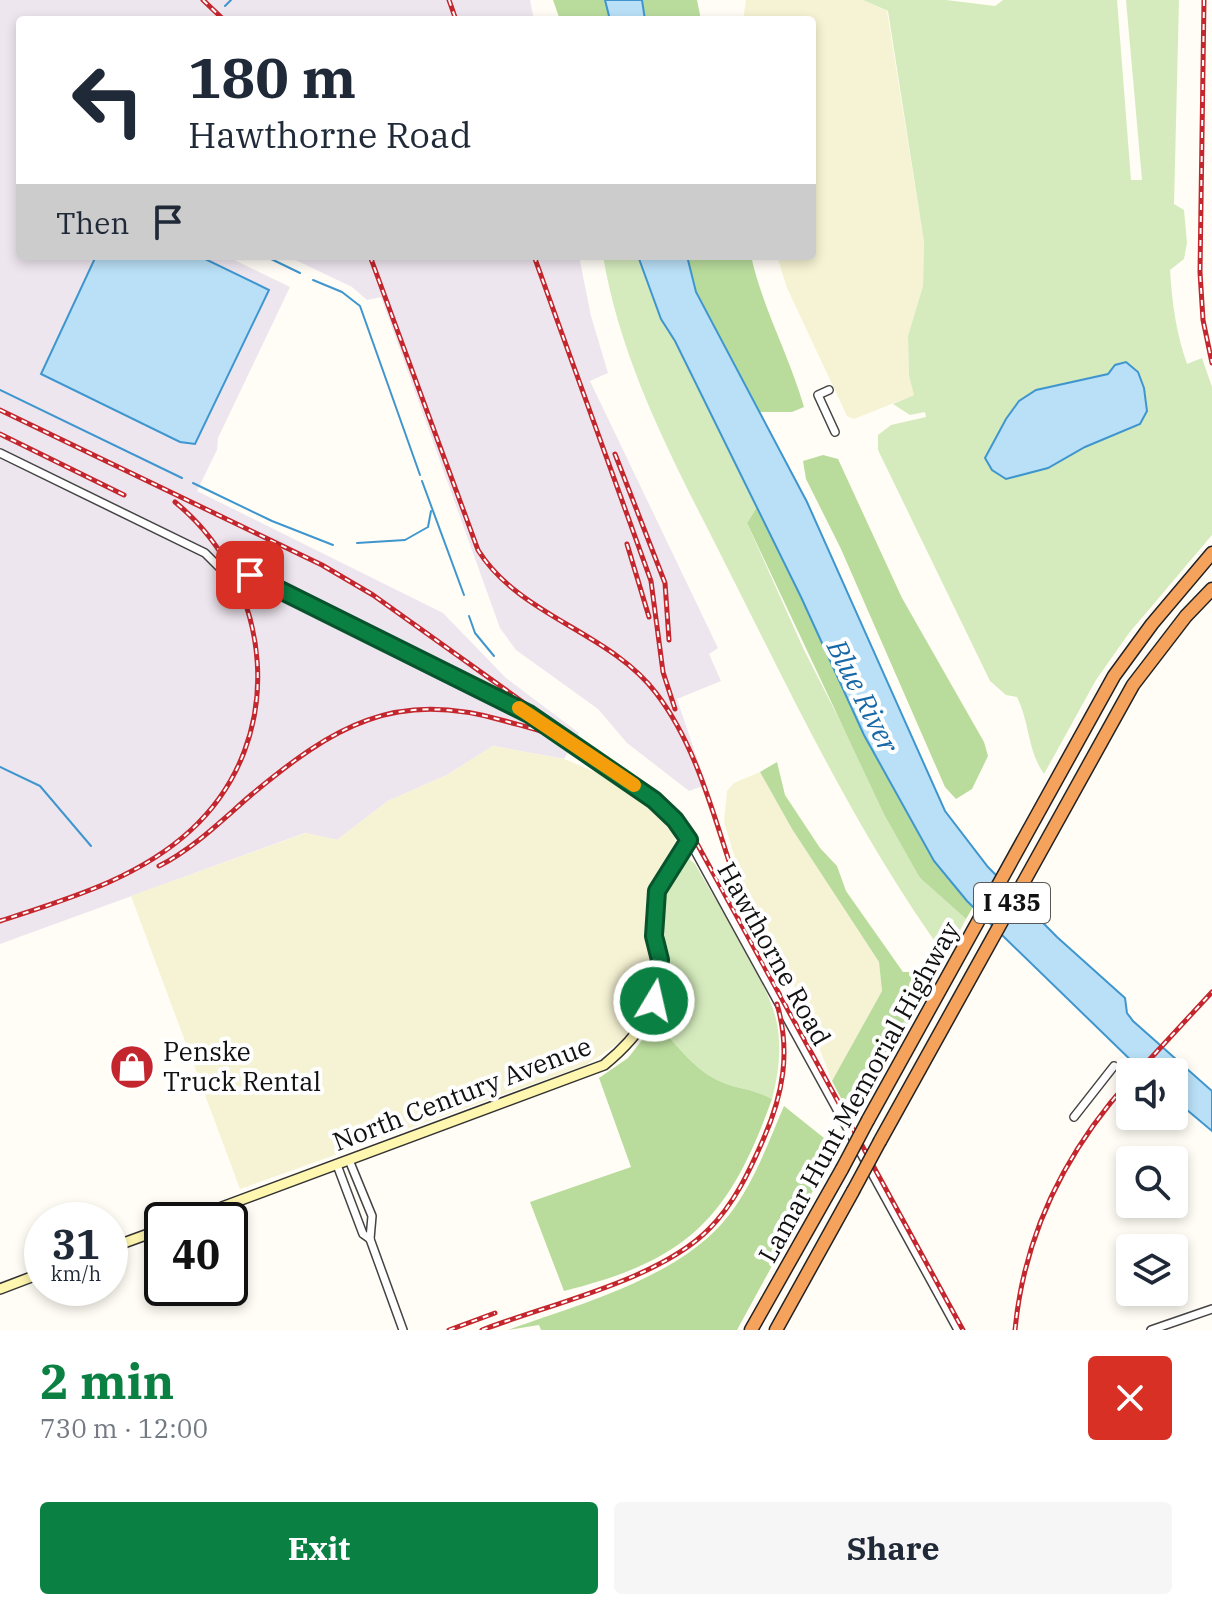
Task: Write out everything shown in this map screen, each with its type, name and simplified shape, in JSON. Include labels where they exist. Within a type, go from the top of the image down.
[{"type":"highway","name":"Lamar Hunt Memorial Highway","points":[[751,1330],[1114,676],[1212,553]]},
{"type":"highway","name":"Lamar Hunt Memorial Highway","points":[[776,1330],[1133,685],[1186,616],[1212,589]]},
{"type":"street","points":[[829,390],[818,395],[835,432]]},
{"type":"street","name":"Hawthorne Road","points":[[0,453],[205,553],[235,583],[250,575],[267,582],[529,714],[654,800],[675,820],[689,840],[958,1330]]},
{"type":"street","name":"North Century Avenue","points":[[236,1202],[594,1071],[626,1048],[646,1019],[657,988],[660,960],[654,936],[657,891],[689,840]]},
{"type":"street","points":[[1074,1117],[1114,1066]]},
{"type":"street","points":[[349,1160],[372,1216],[370,1239],[403,1330]]},
{"type":"street","points":[[337,1165],[363,1234],[370,1239]]},
{"type":"street","points":[[0,1289],[24,1280]]},
{"type":"street","points":[[1151,1330],[1212,1309]]},
{"type":"shaded area","points":[[0,0],[530,0],[533,16],[16,16],[16,260],[234,260],[290,287],[218,438],[217,450],[197,491],[443,613],[506,678],[579,733],[564,759],[493,746],[447,775],[388,801],[337,840],[305,833],[0,944]]},
{"type":"shaded area","points":[[746,0],[863,0],[887,11],[924,242],[923,286],[908,337],[909,376],[914,395],[854,419],[847,416],[787,288],[778,260],[816,260],[816,16],[744,16]]},
{"type":"shaded area","points":[[295,260],[580,260],[591,316],[608,373],[590,381],[718,648],[709,654],[721,681],[677,699],[706,785],[689,791],[627,743],[598,709],[516,650],[500,628],[381,297],[367,300],[352,287]]},
{"type":"shaded area","points":[[493,746],[564,759],[603,775],[657,813],[674,830],[675,842],[647,892],[645,918],[652,972],[648,998],[637,1021],[623,1040],[586,1065],[240,1189],[131,896],[306,833],[337,840],[388,801],[447,775]]},
{"type":"shaded area","points":[[760,772],[792,829],[879,962],[882,991],[832,1081],[799,995],[744,888],[724,822],[727,791],[734,783]]},
{"type":"green space","points":[[553,0],[605,0],[609,16],[559,16]]},
{"type":"green space","points":[[642,0],[697,0],[700,16],[644,16]]},
{"type":"green space","points":[[863,0],[946,0],[995,6],[1003,0],[1117,0],[1131,180],[1142,180],[1126,0],[1179,0],[1174,204],[1184,210],[1187,243],[1184,259],[1170,270],[1175,317],[1187,364],[1202,358],[1212,387],[1212,535],[1129,633],[1096,680],[1044,774],[1034,756],[1017,697],[1006,695],[990,681],[878,450],[878,435],[891,425],[926,417],[925,412],[910,415],[893,404],[914,395],[909,376],[908,336],[923,286],[924,242],[888,11]]},
{"type":"green space","points":[[604,260],[639,260],[661,319],[675,341],[757,507],[747,523],[804,650],[920,878],[966,919],[946,957],[860,822],[785,682],[658,426],[640,385],[612,300]]},
{"type":"green space","points":[[688,260],[752,260],[804,407],[792,412],[757,412],[696,292]]},
{"type":"green space","points":[[823,455],[838,459],[902,598],[984,742],[988,756],[972,789],[956,799],[945,787],[841,549],[806,479],[803,461]]},
{"type":"green space","points":[[757,507],[801,597],[973,907],[966,919],[920,878],[884,814],[747,523]]},
{"type":"green space","points":[[777,762],[785,795],[820,848],[837,866],[846,891],[903,972],[923,972],[932,982],[852,1119],[832,1081],[882,991],[879,962],[792,829],[760,772]]},
{"type":"green space","points":[[689,859],[695,864],[740,941],[762,982],[776,1019],[778,1069],[772,1099],[708,1075],[684,1054],[656,1022],[667,980],[663,901],[682,862]]},
{"type":"green space","points":[[656,1022],[684,1054],[708,1075],[772,1099],[739,1175],[720,1204],[698,1228],[673,1248],[643,1265],[564,1291],[530,1202],[631,1167],[599,1078],[628,1058]]},
{"type":"green space","points":[[784,1106],[834,1146],[833,1154],[737,1330],[541,1330],[539,1325],[508,1330],[628,1286],[657,1272],[709,1237],[746,1190]]},
{"type":"water","points":[[605,0],[642,0],[644,16],[609,16]]},
{"type":"water","points":[[94,260],[207,260],[269,290],[195,444],[180,442],[41,374]]},
{"type":"water","name":"Blue River","points":[[639,260],[688,260],[696,292],[807,502],[945,811],[988,867],[1057,937],[1125,998],[1127,1013],[1133,1021],[1175,1058],[1129,1058],[967,901],[934,861],[864,735],[801,597],[675,341],[661,319]]},
{"type":"water","points":[[1126,362],[1138,372],[1144,388],[1147,411],[1140,424],[1085,447],[1048,468],[1006,479],[992,470],[985,458],[1019,401],[1036,390],[1108,374],[1115,365]]},
{"type":"water","name":"Blue River","points":[[1188,1070],[1212,1091],[1212,1131],[1188,1111]]},
{"type":"waterway","points":[[225,6],[231,0]]},
{"type":"waterway","points":[[273,260],[300,273]]},
{"type":"waterway","points":[[313,280],[342,292],[360,306],[420,475]]},
{"type":"waterway","points":[[0,390],[182,478]]},
{"type":"waterway","points":[[422,481],[464,595]]},
{"type":"waterway","points":[[193,483],[272,521],[333,545]]},
{"type":"waterway","points":[[357,543],[405,540],[428,527],[431,511]]},
{"type":"waterway","points":[[469,616],[475,633],[494,656]]},
{"type":"waterway","points":[[0,767],[40,786],[91,846]]},
{"type":"railway","points":[[203,0],[220,16]]},
{"type":"railway","points":[[449,0],[455,16]]},
{"type":"railway","points":[[1204,0],[1200,272],[1203,320],[1212,363]]},
{"type":"railway","points":[[371,260],[478,550],[496,573],[517,592],[615,654],[656,693],[696,764],[744,904],[779,970]]},
{"type":"railway","points":[[535,260],[651,581],[663,672],[675,709]]},
{"type":"railway","points":[[0,410],[322,565],[373,595],[664,803],[695,840],[963,1330]]},
{"type":"railway","points":[[0,434],[124,495]]},
{"type":"railway","points":[[615,454],[665,583],[669,640]]},
{"type":"railway","points":[[0,921],[101,886],[170,847],[191,830],[223,793],[244,752],[256,708],[257,662],[250,617],[233,575],[208,536],[175,502]]},
{"type":"railway","points":[[627,544],[649,617]]},
{"type":"railway","points":[[279,584],[495,690]]},
{"type":"railway","points":[[159,866],[195,843],[310,750],[368,720],[398,712],[430,709],[466,712],[537,730],[569,742]]},
{"type":"railway","points":[[1151,1058],[1212,992]]},
{"type":"railway","points":[[482,1330],[633,1277],[688,1247],[709,1229],[746,1176],[776,1107],[784,1056],[777,1004]]},
{"type":"railway","points":[[1015,1330],[1020,1295],[1038,1227],[1068,1165],[1116,1096]]},
{"type":"railway","points":[[449,1330],[495,1313]]},
{"type":"slow traffic","points":[[519,708],[573,741],[634,785]]},
{"type":"place","name":"Penske Truck Rental","points":[[132,1067]]},
{"type":"route","points":[[250,575],[529,714],[633,784],[675,820],[689,840],[661,882],[654,903],[654,936],[660,960],[654,1001]]}]
